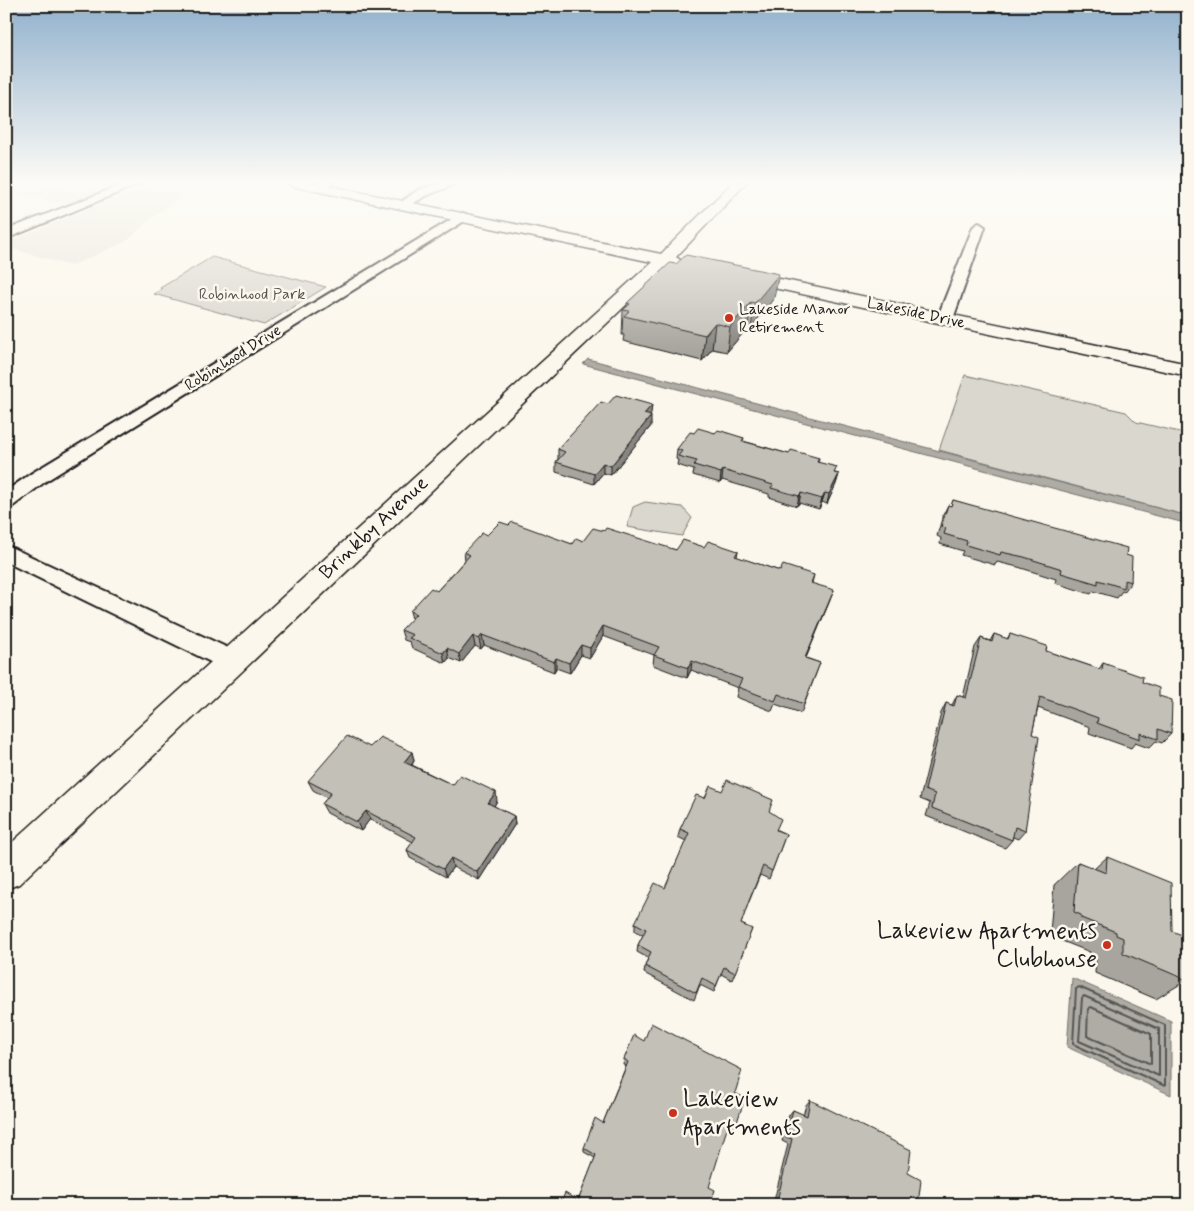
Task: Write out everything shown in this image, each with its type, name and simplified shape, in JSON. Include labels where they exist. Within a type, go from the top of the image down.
[{"type":"street","name":"Robinhood Drive","points":[[6,501],[39,477],[427,239]]},
{"type":"street","points":[[563,239],[693,266]]},
{"type":"street","name":"Brinkby Avenue","points":[[6,872],[684,239]]},
{"type":"street","points":[[945,319],[975,239]]},
{"type":"street","name":"Lakeside Drive","points":[[722,272],[1188,370]]},
{"type":"street","points":[[6,553],[232,661]]},
{"type":"shaded area","points":[[17,239],[130,239],[71,266],[6,247],[6,243]]},
{"type":"green space","name":"Robinhood Park","points":[[212,257],[326,287],[264,325],[154,294],[162,289],[160,288]]},
{"type":"green space","points":[[965,375],[1126,412],[1136,422],[1188,434],[1188,516],[939,450]]},
{"type":"green space","points":[[645,502],[682,507],[692,518],[682,536],[627,527],[633,507]]},
{"type":"water","points":[[588,359],[1188,516],[1188,524],[583,364]]},
{"type":"water","points":[[1072,978],[1171,1021],[1171,1095],[1067,1047]]},
{"type":"building","points":[[686,255],[779,274],[755,303],[751,302],[730,327],[715,323],[705,335],[624,316],[629,311],[623,310],[630,304],[627,303],[670,263],[676,264]]},
{"type":"building","points":[[616,395],[652,405],[644,414],[651,416],[611,466],[603,463],[594,474],[556,462],[565,452],[558,449],[601,402],[608,404]]},
{"type":"building","points":[[698,428],[715,433],[718,430],[744,438],[742,441],[789,454],[791,450],[819,458],[817,462],[837,467],[834,473],[839,474],[829,494],[825,493],[822,499],[801,493],[799,496],[771,488],[773,485],[723,470],[721,473],[694,465],[697,461],[678,456],[682,451],[677,449],[690,432],[694,433]]},
{"type":"building","points":[[953,500],[1127,548],[1126,555],[1132,557],[1131,582],[1124,580],[1124,588],[1098,580],[1098,584],[1061,573],[1062,569],[1024,557],[1001,552],[1000,555],[966,545],[967,541],[944,534],[946,528],[941,527],[948,505],[951,506]]},
{"type":"building","points":[[500,522],[509,525],[512,522],[572,544],[576,538],[583,541],[593,528],[604,531],[606,528],[676,550],[683,540],[704,547],[708,541],[738,551],[735,556],[780,571],[783,565],[814,575],[811,583],[834,590],[805,658],[820,663],[804,704],[778,694],[775,701],[738,687],[742,679],[692,661],[688,668],[654,655],[659,647],[603,626],[590,648],[581,645],[569,663],[556,658],[554,662],[482,635],[479,639],[473,636],[459,654],[447,648],[443,653],[409,638],[413,635],[401,630],[416,614],[410,611],[431,588],[437,591],[470,555],[464,552],[482,533],[487,535]]},
{"type":"building","points":[[994,634],[1008,639],[1010,634],[1047,646],[1046,651],[1102,670],[1103,663],[1143,677],[1142,682],[1159,688],[1159,696],[1172,700],[1171,734],[1158,729],[1158,739],[1140,733],[1140,739],[1097,723],[1098,718],[1040,697],[1032,734],[1039,737],[1025,831],[1015,827],[1012,840],[932,808],[935,794],[925,790],[946,703],[954,706],[957,695],[966,698],[981,638],[992,642]]},
{"type":"building","points":[[347,736],[370,747],[380,737],[412,752],[404,762],[453,785],[460,775],[496,792],[488,803],[514,816],[477,872],[451,858],[443,869],[407,850],[416,837],[366,811],[357,822],[322,804],[331,793],[308,781]]},
{"type":"building","points":[[727,780],[773,800],[769,811],[781,819],[776,830],[786,834],[772,871],[763,866],[749,901],[741,924],[752,929],[735,973],[724,967],[716,986],[702,978],[696,993],[645,966],[651,952],[638,945],[646,929],[635,923],[655,883],[665,888],[689,833],[680,829],[696,795],[705,798],[710,786],[722,791]]},
{"type":"building","points":[[1107,857],[1171,883],[1172,931],[1187,937],[1187,980],[1123,953],[1123,938],[1116,935],[1116,932],[1081,918],[1081,915],[1074,912],[1078,862],[1106,873]]},
{"type":"building","name":"Lakeview Apartments","points":[[651,1023],[742,1070],[735,1093],[745,1098],[736,1125],[729,1122],[709,1187],[715,1190],[710,1205],[560,1205],[565,1193],[578,1201],[596,1155],[584,1148],[595,1118],[603,1123],[628,1062],[624,1059],[634,1035],[644,1041]]},
{"type":"building","name":"Lakeview Apartments","points":[[810,1100],[911,1150],[908,1173],[921,1180],[918,1205],[776,1205],[792,1139],[786,1137],[793,1110],[807,1116]]},
{"type":"place","name":"Lakeside Manor Retirement","points":[[729,318]]},
{"type":"place","name":"Lakeview Apartments Clubhouse","points":[[1107,945]]},
{"type":"place","name":"Lakeview Apartments","points":[[673,1113]]}]
